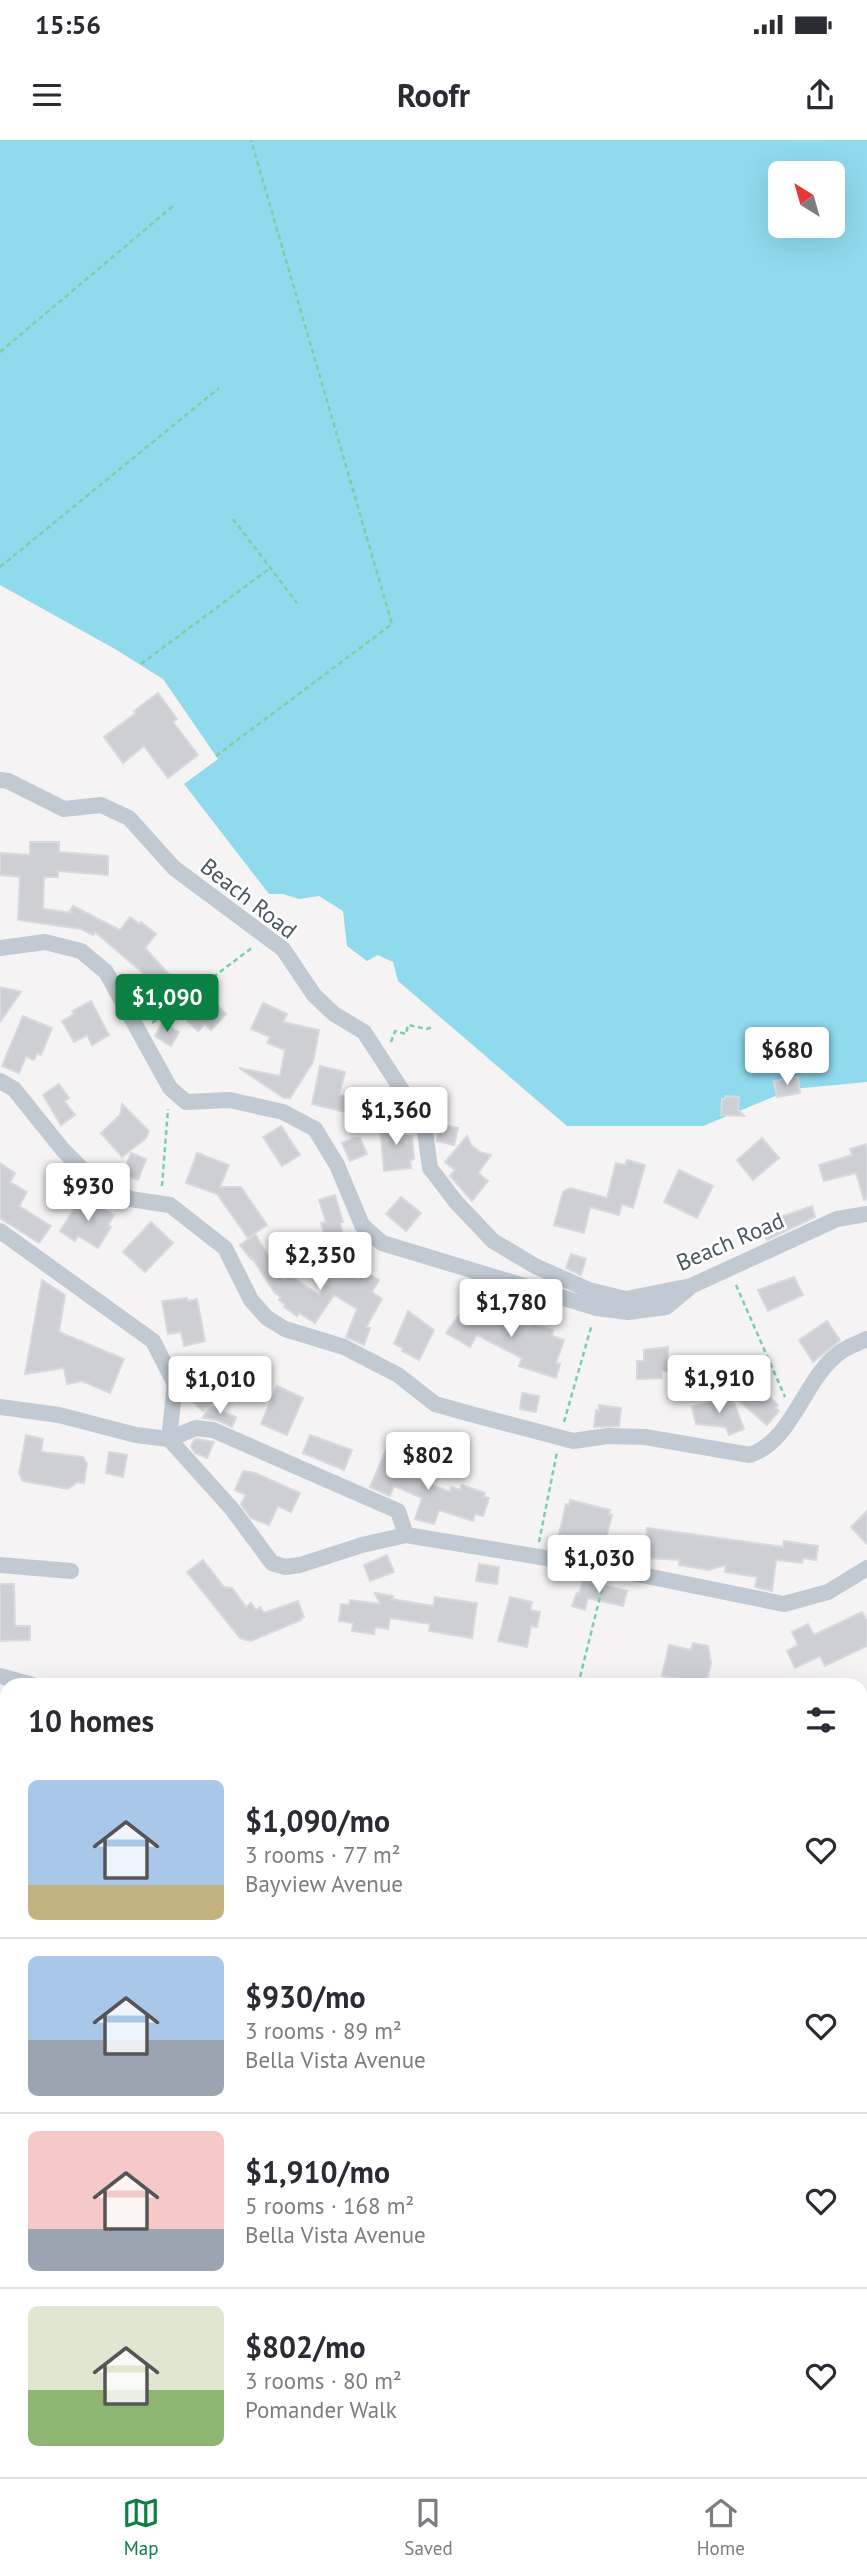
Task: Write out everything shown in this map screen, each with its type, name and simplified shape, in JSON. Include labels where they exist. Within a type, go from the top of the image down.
[{"type":"street","name":"Beach Road","points":[[0,780],[8,781],[64,809],[101,805],[129,818],[174,868],[283,949],[314,995],[334,1014],[364,1032],[424,1124],[430,1168],[456,1202],[493,1241],[535,1266],[589,1290],[626,1299],[691,1286],[837,1219],[867,1214]]},
{"type":"street","points":[[0,948],[45,942],[81,951],[106,972],[170,1088],[186,1102],[230,1100],[283,1112],[315,1129],[337,1165],[362,1225],[382,1243],[597,1308],[628,1312],[666,1307],[691,1286]]},
{"type":"street","points":[[0,1081],[14,1089],[63,1150],[82,1169],[130,1199],[170,1205],[225,1248],[251,1300],[267,1318],[285,1329],[344,1347],[398,1375],[435,1404],[573,1441],[608,1436],[645,1437],[750,1455],[763,1451],[822,1371],[842,1351],[867,1339]]},
{"type":"street","points":[[0,1231],[153,1341],[175,1384],[169,1439],[232,1509],[272,1563],[285,1567],[300,1565],[362,1545],[406,1535],[607,1568],[784,1604],[828,1592],[867,1568]]},
{"type":"street","points":[[0,1407],[59,1415],[136,1435],[169,1439],[196,1427],[213,1430],[398,1511],[406,1535]]},
{"type":"street","points":[[0,1565],[71,1571]]},
{"type":"path","points":[[216,756],[392,624],[251,140]]},
{"type":"path","points":[[0,352],[173,206]]},
{"type":"path","points":[[0,567],[219,388]]},
{"type":"path","points":[[233,519],[297,603]]},
{"type":"path","points":[[141,664],[270,568]]},
{"type":"path","points":[[140,1032],[267,937]]},
{"type":"path","points":[[389,1049],[395,1031],[406,1034],[408,1025],[427,1029],[432,1027]]},
{"type":"path","points":[[160,1203],[170,1088]]},
{"type":"path","points":[[729,1269],[792,1415]]},
{"type":"path","points":[[580,1678],[607,1568]]},
{"type":"water","points":[[0,140],[867,140],[867,1082],[792,1089],[703,1126],[567,1126],[398,981],[393,962],[378,955],[367,961],[347,946],[343,911],[319,896],[299,899],[283,894],[269,894],[184,784],[218,759],[163,679],[0,585]]},
{"type":"building","points":[[158,693],[177,719],[173,722],[198,755],[168,778],[144,746],[123,763],[104,737]]},
{"type":"building","points":[[30,842],[59,842],[59,852],[108,856],[108,875],[58,871],[58,877],[44,877],[43,909],[73,913],[70,911],[73,906],[120,930],[130,917],[156,934],[145,948],[173,979],[149,1001],[132,983],[143,973],[95,932],[93,935],[81,929],[18,920],[20,877],[0,875],[0,853],[30,855]]},
{"type":"building","points":[[0,987],[21,992],[0,1022]]},
{"type":"building","points":[[205,993],[226,1014],[211,1030],[205,1024],[198,1031],[187,1021],[198,1010],[193,1006]]},
{"type":"building","points":[[91,1001],[109,1035],[92,1045],[87,1035],[74,1042],[62,1021],[74,1014],[72,1011]]},
{"type":"building","points":[[263,1003],[287,1014],[283,1022],[319,1030],[313,1062],[290,1098],[284,1098],[239,1068],[280,1076],[285,1050],[267,1043],[270,1037],[251,1029]]},
{"type":"building","points":[[23,1016],[52,1028],[41,1055],[37,1053],[34,1060],[26,1056],[19,1073],[2,1066]]},
{"type":"building","points":[[163,1022],[179,1032],[171,1046],[155,1036]]},
{"type":"building","points":[[320,1066],[345,1072],[339,1095],[354,1098],[350,1113],[312,1104]]},
{"type":"building","points":[[798,1077],[800,1093],[777,1097],[774,1081]]},
{"type":"building","points":[[59,1084],[69,1098],[64,1101],[75,1115],[61,1125],[43,1095]]},
{"type":"building","points":[[725,1096],[739,1097],[738,1110],[744,1116],[721,1115],[722,1099],[725,1099]]},
{"type":"building","points":[[122,1104],[149,1131],[146,1138],[122,1157],[101,1133],[120,1115]]},
{"type":"building","points":[[399,1118],[401,1136],[412,1136],[414,1159],[410,1160],[411,1168],[384,1171],[380,1126]]},
{"type":"building","points":[[440,1124],[458,1128],[454,1145],[437,1141]]},
{"type":"building","points":[[281,1126],[300,1155],[282,1166],[263,1137]]},
{"type":"building","points":[[467,1136],[471,1145],[480,1152],[491,1155],[478,1173],[488,1181],[472,1201],[450,1176],[455,1170],[445,1162]]},
{"type":"building","points":[[360,1138],[367,1154],[350,1161],[342,1143]]},
{"type":"building","points":[[762,1138],[779,1158],[753,1180],[737,1160]]},
{"type":"building","points":[[867,1144],[867,1199],[864,1200],[856,1173],[824,1181],[819,1165],[852,1155],[850,1149]]},
{"type":"building","points":[[131,1153],[146,1159],[138,1180],[123,1174]]},
{"type":"building","points":[[197,1153],[229,1165],[220,1187],[241,1187],[267,1225],[248,1238],[217,1194],[186,1183]]},
{"type":"building","points":[[627,1160],[645,1165],[633,1208],[622,1204],[619,1215],[590,1207],[584,1233],[554,1225],[563,1192],[570,1188],[607,1198],[616,1163],[625,1165]]},
{"type":"building","points":[[0,1163],[15,1173],[10,1182],[27,1192],[19,1206],[51,1226],[39,1243],[0,1218]]},
{"type":"building","points":[[679,1170],[713,1186],[697,1218],[664,1202]]},
{"type":"building","points":[[335,1195],[348,1254],[337,1257],[331,1239],[326,1240],[321,1223],[326,1222],[319,1200]]},
{"type":"building","points":[[82,1197],[114,1215],[108,1226],[111,1227],[98,1248],[78,1236],[75,1241],[60,1231]]},
{"type":"building","points":[[401,1197],[421,1213],[406,1231],[386,1214]]},
{"type":"building","points":[[812,1206],[815,1217],[767,1240],[761,1224]]},
{"type":"building","points":[[151,1222],[173,1243],[145,1272],[123,1252]]},
{"type":"building","points":[[255,1234],[283,1280],[288,1274],[319,1295],[332,1272],[343,1278],[347,1272],[359,1279],[364,1271],[379,1280],[372,1292],[382,1299],[366,1327],[370,1328],[364,1345],[346,1337],[357,1309],[334,1295],[315,1323],[284,1307],[279,1300],[281,1297],[275,1293],[240,1245]]},
{"type":"building","points":[[571,1254],[586,1259],[581,1275],[566,1268]]},
{"type":"building","points":[[794,1277],[803,1295],[768,1311],[758,1290]]},
{"type":"building","points":[[42,1280],[65,1295],[59,1332],[124,1359],[110,1393],[82,1381],[67,1384],[64,1368],[25,1374]]},
{"type":"building","points":[[187,1298],[188,1301],[197,1299],[205,1341],[184,1346],[181,1332],[168,1334],[162,1301]]},
{"type":"building","points":[[467,1304],[496,1322],[502,1311],[531,1327],[532,1323],[553,1330],[552,1336],[564,1340],[556,1363],[560,1364],[556,1378],[519,1366],[522,1358],[477,1335],[470,1347],[446,1333]]},
{"type":"building","points":[[408,1311],[434,1330],[419,1360],[394,1344]]},
{"type":"building","points":[[827,1321],[840,1340],[813,1362],[799,1340]]},
{"type":"building","points":[[668,1347],[668,1371],[662,1371],[662,1378],[637,1379],[637,1361],[644,1361],[644,1350]]},
{"type":"building","points":[[753,1382],[778,1405],[775,1408],[779,1411],[767,1425],[732,1395],[744,1392]]},
{"type":"building","points":[[277,1386],[303,1398],[287,1435],[261,1424]]},
{"type":"building","points":[[204,1387],[216,1398],[203,1411],[191,1400]]},
{"type":"building","points":[[522,1393],[539,1396],[536,1412],[520,1409]]},
{"type":"building","points":[[731,1395],[744,1429],[729,1435],[726,1427],[696,1424],[692,1407]]},
{"type":"building","points":[[599,1405],[621,1408],[619,1426],[594,1427]]},
{"type":"building","points":[[209,1406],[236,1417],[232,1427],[217,1420],[203,1418]]},
{"type":"building","points":[[26,1435],[43,1439],[41,1452],[83,1457],[87,1464],[84,1483],[77,1482],[68,1489],[23,1481],[19,1473]]},
{"type":"building","points":[[310,1435],[352,1450],[344,1470],[303,1453]]},
{"type":"building","points":[[197,1439],[214,1442],[207,1458],[195,1453],[191,1447]]},
{"type":"building","points":[[386,1450],[414,1464],[409,1476],[450,1492],[451,1487],[460,1490],[462,1485],[485,1493],[484,1497],[489,1498],[483,1516],[475,1514],[473,1521],[439,1510],[434,1524],[415,1519],[422,1498],[394,1486],[390,1496],[370,1487]]},
{"type":"building","points":[[109,1452],[127,1455],[123,1477],[106,1473]]},
{"type":"building","points":[[243,1471],[255,1473],[300,1493],[291,1512],[278,1506],[269,1525],[251,1518],[241,1504],[246,1495],[235,1490]]},
{"type":"building","points":[[570,1500],[610,1510],[609,1515],[612,1515],[604,1546],[559,1534],[566,1504],[569,1505]]},
{"type":"building","points":[[867,1511],[867,1544],[851,1527]]},
{"type":"building","points":[[647,1528],[783,1547],[784,1541],[818,1546],[816,1560],[803,1558],[802,1563],[776,1560],[772,1591],[755,1587],[757,1577],[725,1572],[726,1565],[708,1570],[679,1565],[680,1560],[650,1558],[649,1566],[610,1558],[612,1545],[645,1551]]},
{"type":"building","points":[[387,1555],[394,1572],[370,1581],[364,1565]]},
{"type":"building","points":[[203,1560],[224,1587],[232,1588],[246,1607],[251,1603],[256,1610],[260,1607],[264,1613],[298,1601],[304,1617],[251,1641],[240,1638],[187,1572]]},
{"type":"building","points":[[479,1564],[499,1567],[497,1584],[476,1581]]},
{"type":"building","points":[[583,1580],[627,1591],[623,1606],[588,1598],[585,1610],[572,1606]]},
{"type":"building","points":[[0,1584],[14,1584],[15,1626],[30,1626],[30,1640],[0,1641]]},
{"type":"building","points":[[375,1593],[393,1596],[392,1599],[433,1606],[435,1597],[477,1603],[472,1638],[429,1631],[430,1624],[390,1618],[388,1629],[375,1627],[374,1634],[352,1631],[353,1623],[339,1621],[341,1604],[349,1605],[350,1600],[380,1604]]},
{"type":"building","points":[[510,1597],[532,1602],[530,1610],[540,1612],[537,1627],[531,1626],[527,1647],[498,1641]]},
{"type":"building","points":[[862,1612],[867,1622],[867,1646],[825,1666],[820,1656],[795,1668],[787,1651],[798,1645],[792,1632],[808,1624],[814,1635]]},
{"type":"building","points":[[693,1643],[708,1646],[711,1663],[708,1678],[662,1676],[669,1645],[691,1650]]}]
